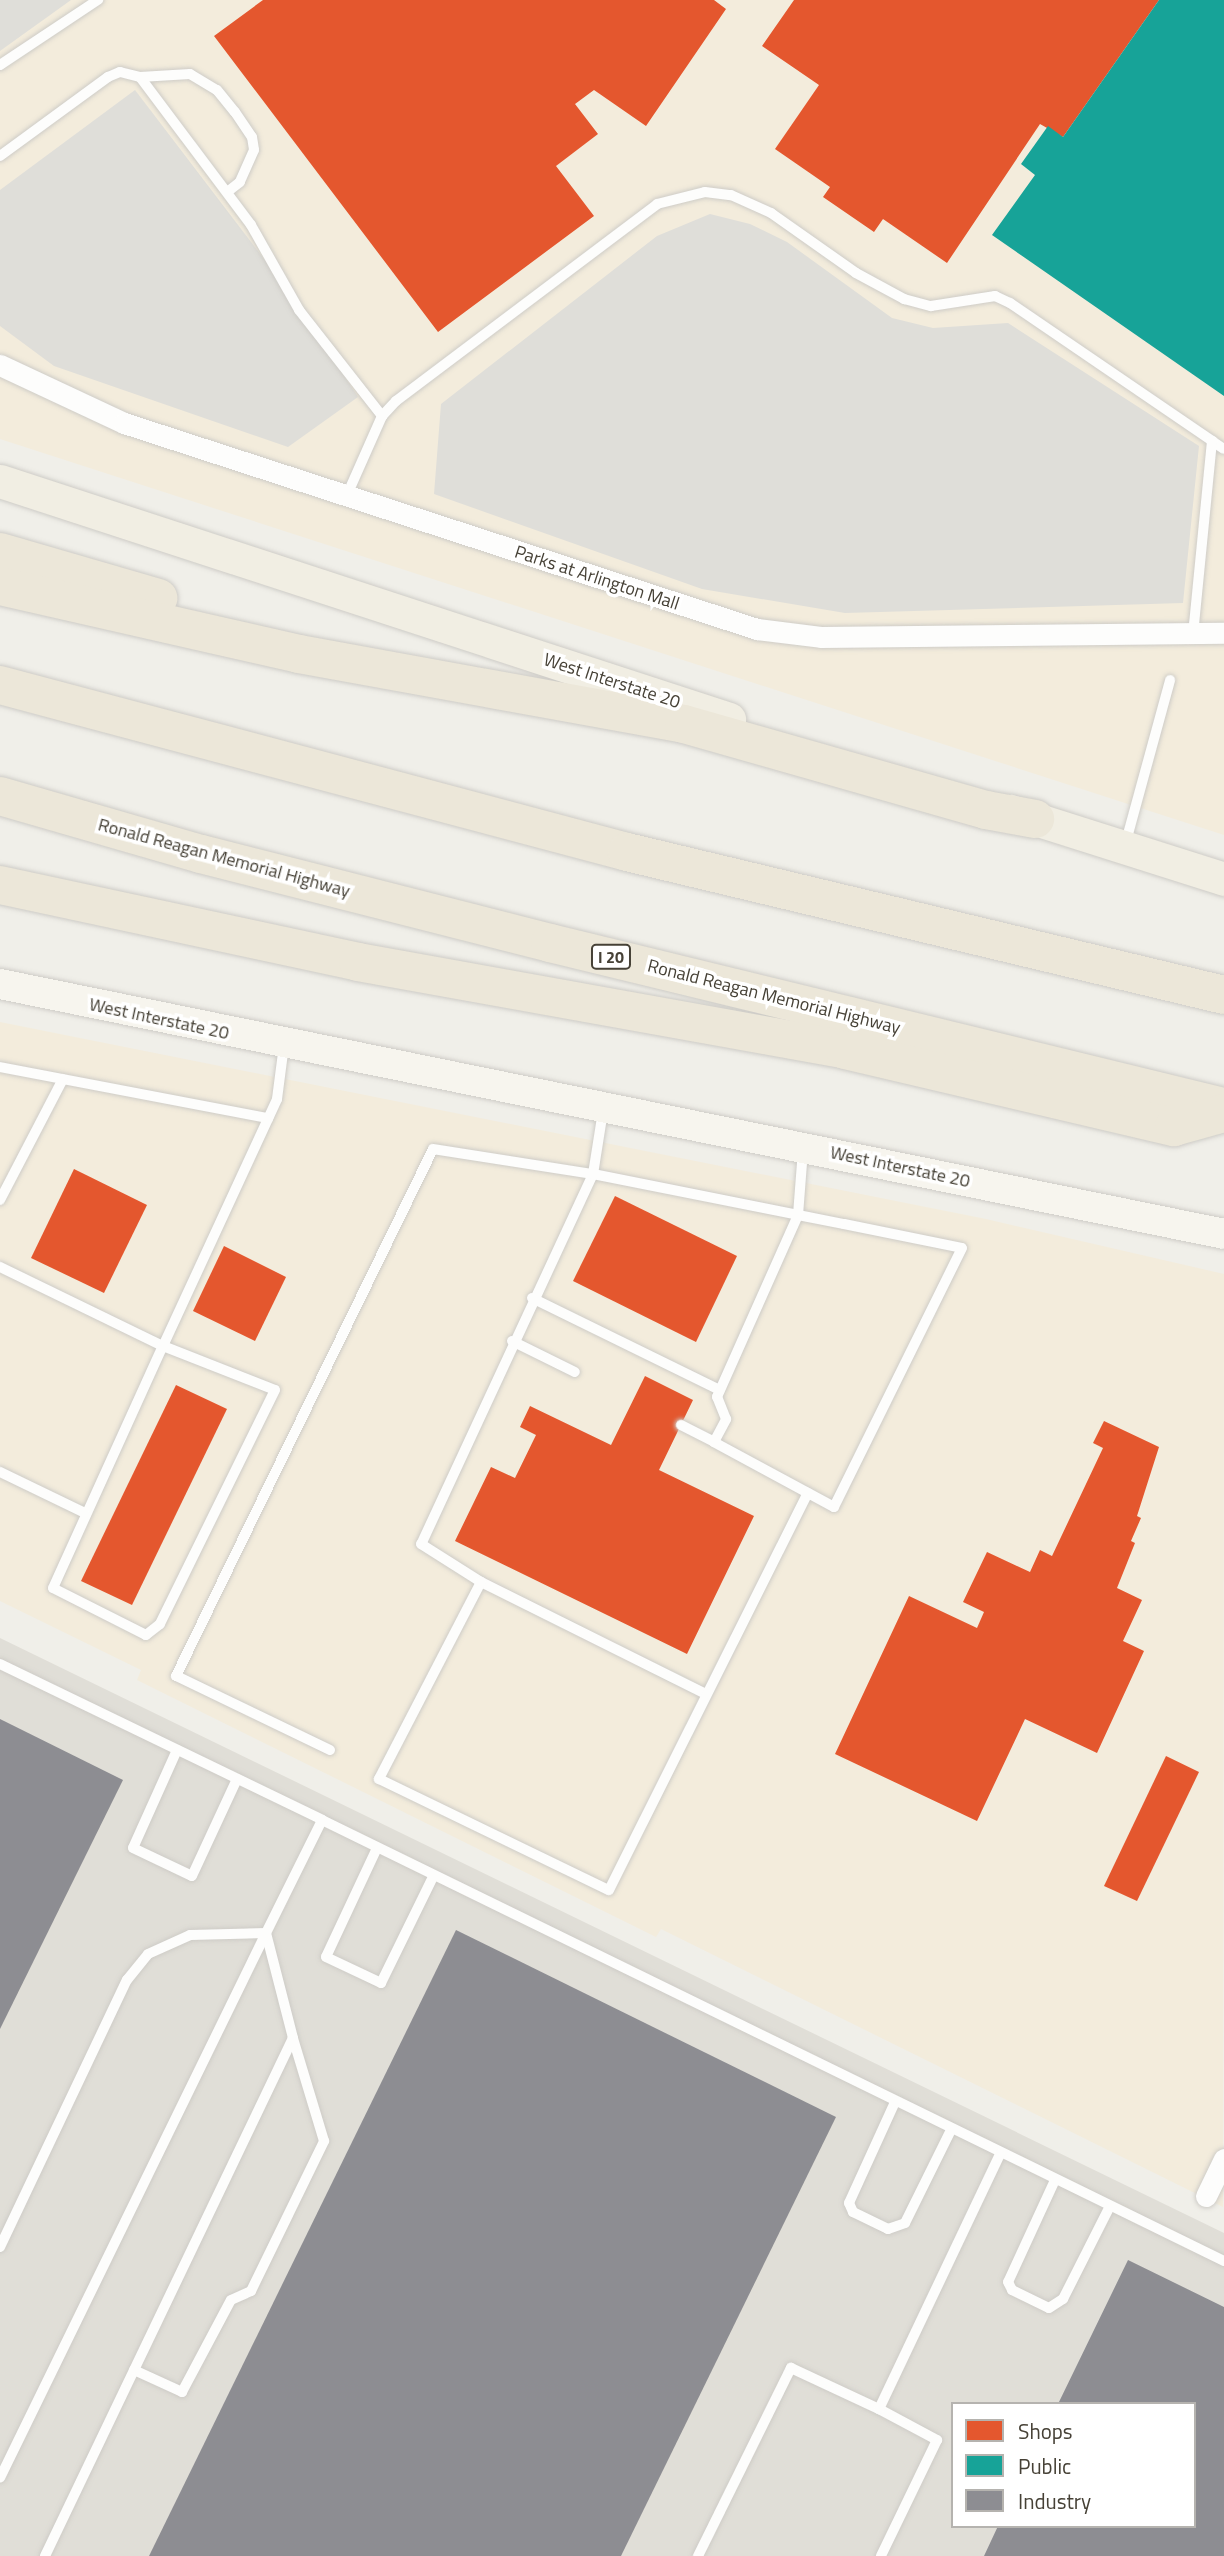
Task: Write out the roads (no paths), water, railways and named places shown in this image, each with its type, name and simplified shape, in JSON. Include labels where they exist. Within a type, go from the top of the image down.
[{"type":"highway","points":[[0,552],[289,634],[444,668],[543,695]]},
{"type":"highway","points":[[0,586],[299,654],[543,695],[684,724],[986,810],[1035,819]]},
{"type":"highway","points":[[0,685],[627,852],[1224,995]]},
{"type":"highway","name":"Ronald Reagan Memorial Highway","points":[[0,796],[201,854],[1224,1110]]},
{"type":"highway","points":[[0,885],[358,962],[845,1050],[1174,1127],[1224,1110]]},
{"type":"main road","name":"West Interstate 20","points":[[0,481],[1224,879]]},
{"type":"main road","name":"West Interstate 20","points":[[0,984],[284,1045],[803,1147],[1224,1234]]},
{"type":"street","name":"Parks at Arlington Mall","points":[[0,365],[102,415],[757,629],[821,637],[1224,633]]},
{"type":"street","points":[[1206,2196],[1224,2159]]},
{"type":"lane","points":[[0,65],[97,0]]},
{"type":"lane","points":[[0,156],[108,77],[120,72],[140,77],[190,74],[209,83],[235,112],[252,137],[254,150],[240,182],[227,192]]},
{"type":"lane","points":[[140,77],[227,192],[299,310],[382,416]]},
{"type":"lane","points":[[347,495],[382,416],[657,204],[705,192],[731,195],[771,213],[856,272],[904,299],[932,306],[995,296],[1010,303],[1224,449]]},
{"type":"lane","points":[[1193,635],[1212,441]]},
{"type":"lane","points":[[1124,848],[1170,680]]},
{"type":"lane","points":[[0,1267],[163,1346],[275,1390],[160,1624],[146,1635],[53,1588],[85,1513],[163,1346],[277,1099],[284,1045]]},
{"type":"lane","points":[[0,1068],[268,1118]]},
{"type":"lane","points":[[0,1200],[63,1079]]},
{"type":"lane","points":[[604,1108],[593,1174],[512,1341],[421,1544],[481,1582],[704,1693]]},
{"type":"lane","points":[[715,1442],[726,1419],[717,1397],[798,1215],[803,1147]]},
{"type":"lane","points":[[330,1750],[176,1676],[433,1149],[593,1174],[962,1248],[834,1507],[681,1425]]},
{"type":"lane","points":[[532,1298],[720,1390]]},
{"type":"lane","points":[[512,1341],[575,1372]]},
{"type":"lane","points":[[0,1472],[85,1513]]},
{"type":"lane","points":[[481,1582],[379,1780],[609,1890],[704,1693],[808,1493]]},
{"type":"lane","points":[[0,1664],[1224,2261]]},
{"type":"lane","points":[[177,1750],[133,1848],[192,1876],[237,1779]]},
{"type":"lane","points":[[0,2478],[322,1820]]},
{"type":"lane","points":[[377,1848],[326,1957],[381,1983],[434,1875]]},
{"type":"lane","points":[[134,2370],[182,2392],[231,2300],[251,2291],[324,2141],[293,2038],[267,1933]]},
{"type":"lane","points":[[0,2247],[127,1980],[148,1954],[190,1935],[267,1933]]},
{"type":"lane","points":[[45,2556],[293,2038]]},
{"type":"lane","points":[[895,2102],[849,2203],[853,2212],[888,2229],[905,2223],[951,2130]]},
{"type":"lane","points":[[880,2409],[1000,2154]]},
{"type":"lane","points":[[1055,2180],[1008,2282],[1012,2290],[1049,2308],[1063,2299],[1110,2206]]},
{"type":"lane","points":[[698,2556],[791,2368],[880,2409],[937,2440],[881,2556]]}]
